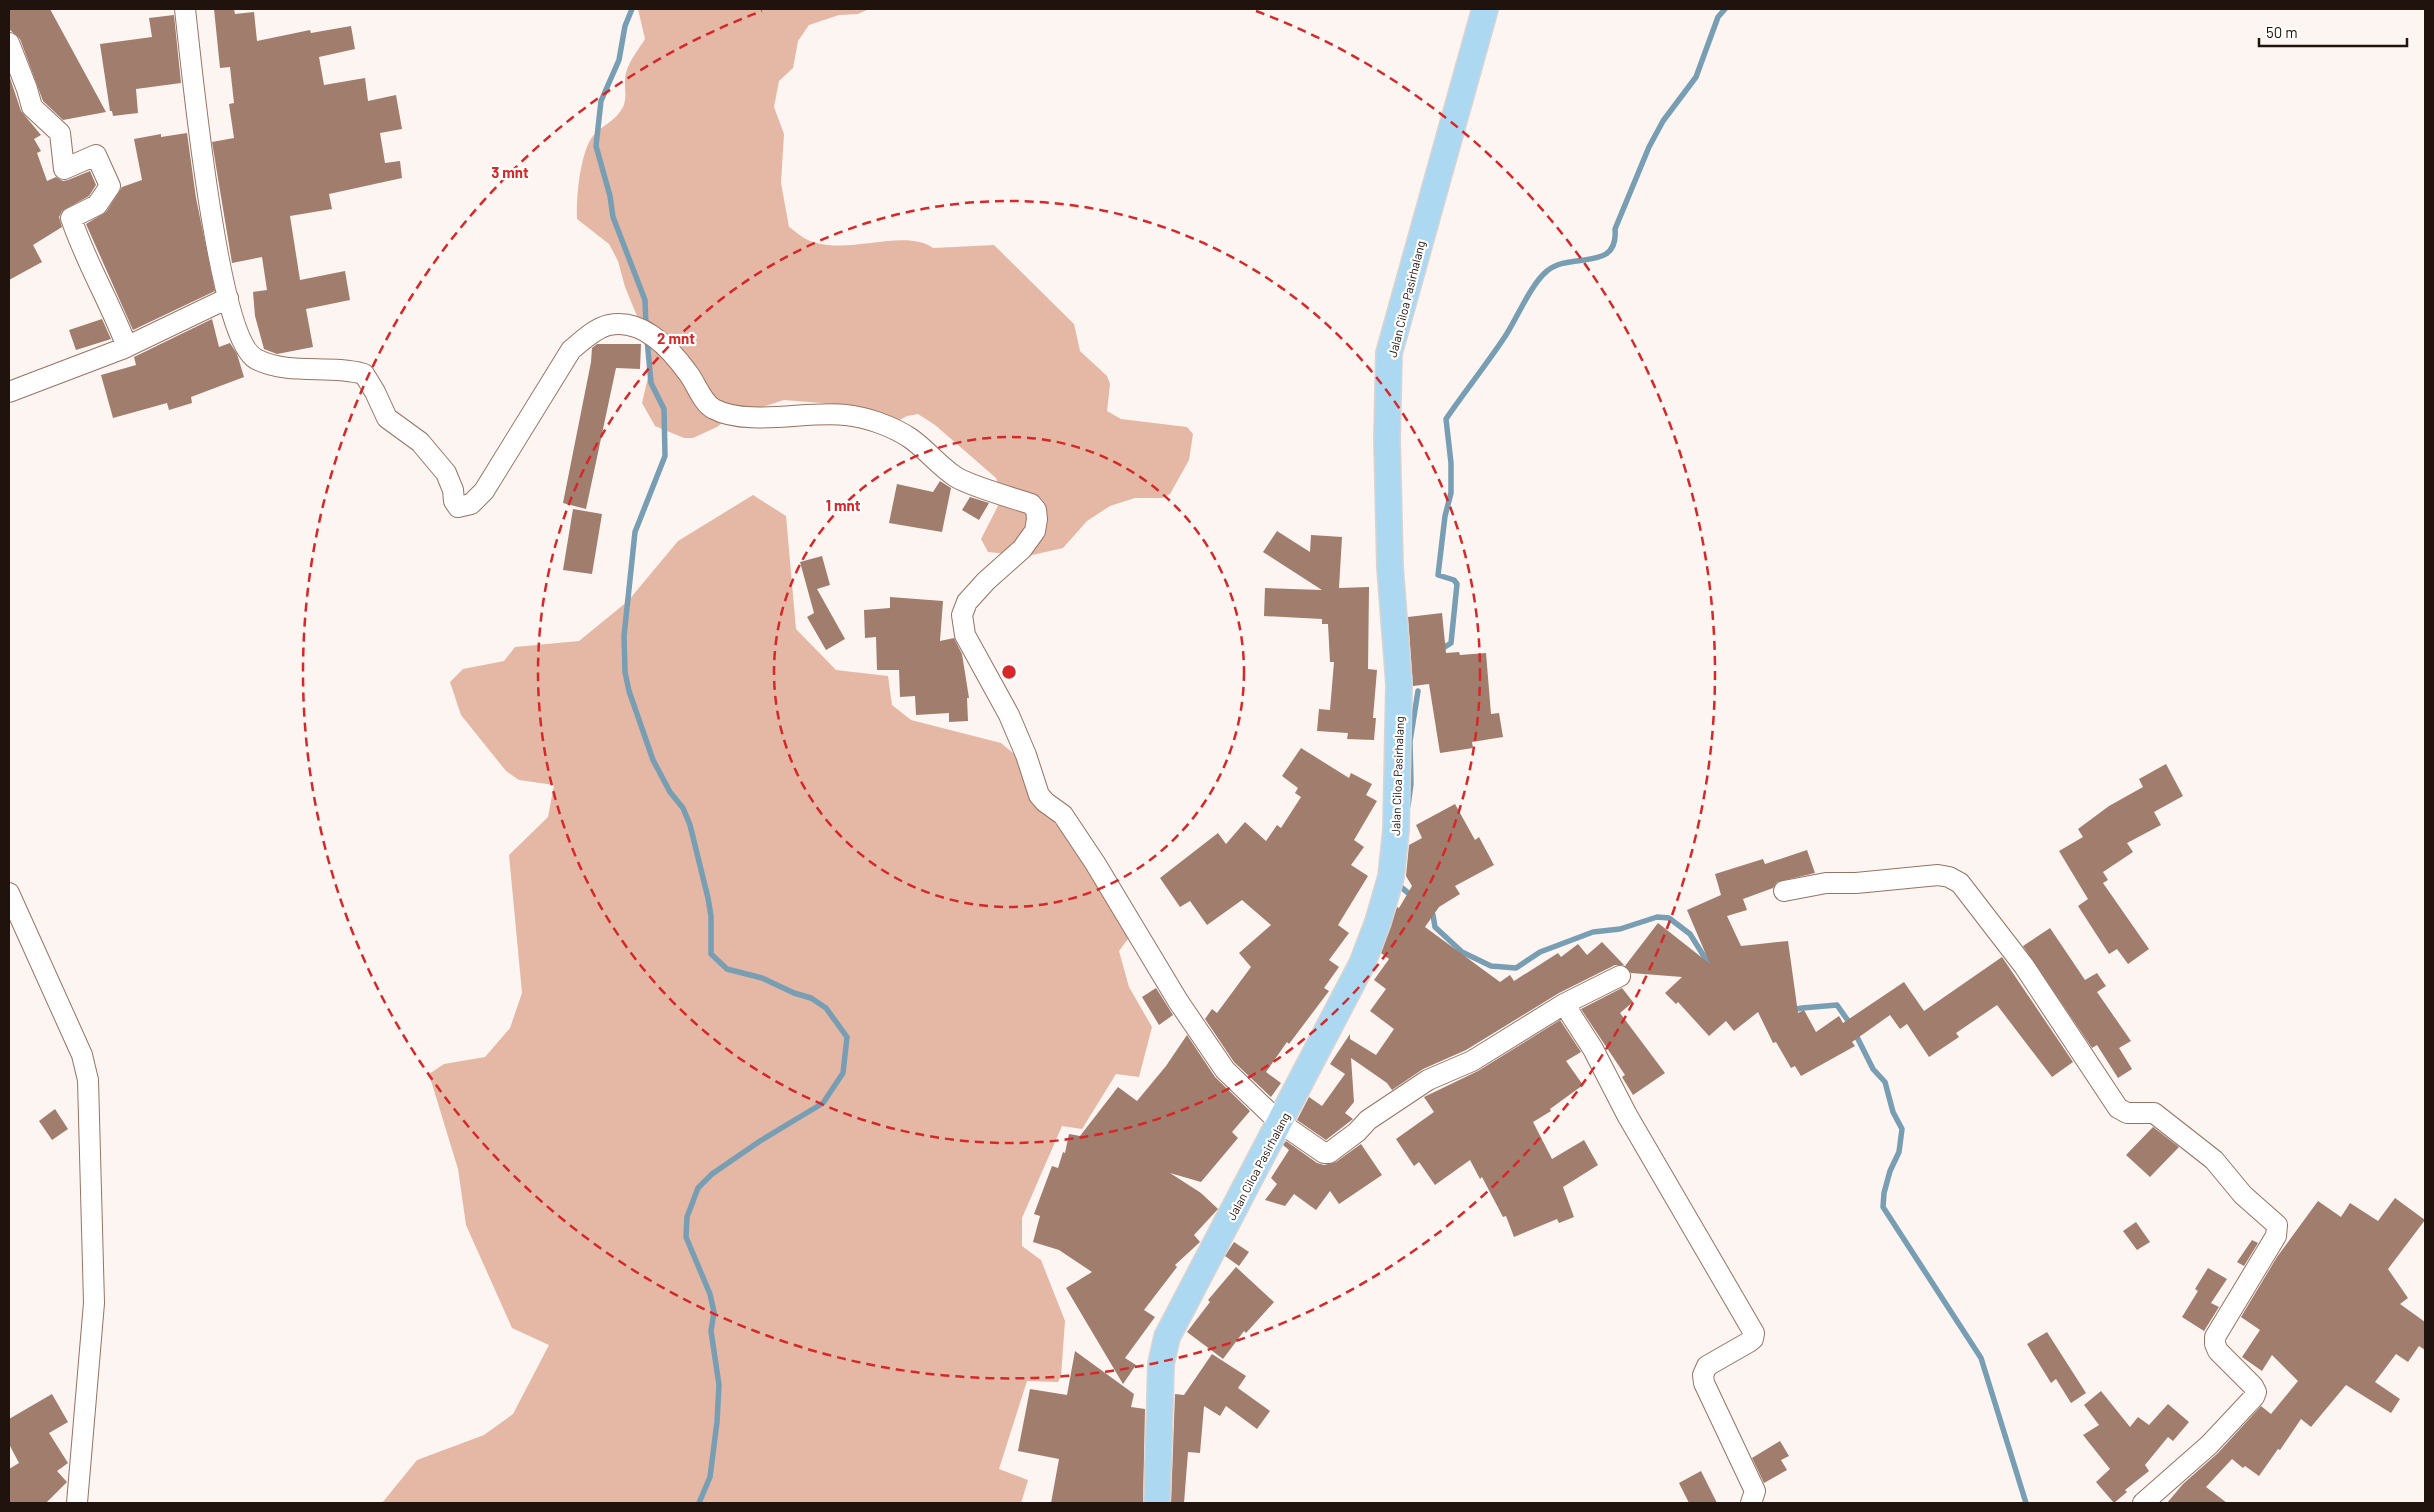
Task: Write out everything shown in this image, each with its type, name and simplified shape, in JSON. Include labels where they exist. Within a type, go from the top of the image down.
[{"type":"main road","name":"Jalan Ciloa Pasirhalang","points":[[1157,1503],[1163,1347],[1362,964],[1378,922],[1391,877],[1396,830],[1399,684],[1390,567],[1387,438],[1390,353],[1485,9]]},
{"type":"street","points":[[185,9],[205,183],[228,298],[242,339],[256,359],[289,370],[338,369],[364,374],[387,418],[420,442],[446,473],[458,507],[471,504],[484,491],[571,350],[586,337],[607,325],[629,324],[656,338],[667,349],[688,373],[712,409],[727,414],[770,417],[845,414],[861,418],[909,437],[957,478],[1031,504],[1036,510],[1035,531],[1022,549],[967,602],[962,615],[965,635],[1009,715],[1026,755],[1039,795],[1044,802],[1063,815],[1095,863],[1178,1001],[1226,1070],[1279,1122],[1324,1153],[1329,1154],[1357,1132],[1368,1120],[1428,1080],[1483,1055],[1564,1004],[1620,976]]},
{"type":"street","points":[[9,43],[32,107],[60,133],[64,169],[96,155],[110,186],[97,205],[71,218],[100,290],[114,312],[127,346]]},
{"type":"street","points":[[9,392],[127,346],[228,298]]},
{"type":"street","points":[[1784,891],[1826,883],[1856,883],[1938,875],[1949,877],[1960,883],[2024,966],[2118,1108],[2127,1114],[2154,1113],[2214,1160],[2243,1195],[2276,1225],[2276,1236],[2215,1337],[2218,1351],[2253,1386],[2256,1392],[2254,1397],[2202,1451],[2143,1503]]},
{"type":"street","points":[[9,893],[82,1055],[88,1080],[94,1303],[77,1503]]},
{"type":"street","points":[[1564,1004],[1593,1049],[1627,1114],[1754,1333],[1753,1339],[1749,1342],[1706,1366],[1703,1375],[1704,1383],[1755,1491],[1751,1503]]},
{"type":"shaded area","points":[[638,9],[869,9],[858,14],[839,15],[809,25],[798,41],[793,68],[779,81],[774,107],[784,134],[781,183],[789,227],[805,239],[823,244],[839,245],[907,240],[921,242],[933,248],[994,245],[1074,324],[1080,351],[1107,376],[1110,384],[1107,411],[1121,419],[1187,427],[1193,434],[1189,460],[1170,494],[1162,498],[1135,498],[1110,506],[1087,521],[1063,548],[1028,556],[988,552],[981,539],[1003,496],[996,478],[935,425],[918,414],[907,416],[892,424],[875,412],[858,406],[784,400],[728,418],[717,427],[693,438],[684,438],[655,426],[642,403],[648,377],[649,345],[625,287],[618,261],[609,244],[577,219],[578,188],[585,153],[593,136],[617,116],[623,107],[627,69],[645,39]]},
{"type":"shaded area","points":[[753,495],[786,516],[796,629],[836,670],[888,676],[892,705],[911,720],[1001,743],[1019,758],[1066,828],[1130,936],[1119,951],[1129,987],[1152,1027],[1139,1077],[1116,1074],[1082,1129],[1062,1126],[1022,1218],[1022,1246],[1041,1260],[1065,1321],[1061,1376],[1058,1382],[1027,1381],[999,1469],[1028,1480],[1021,1503],[382,1503],[417,1460],[484,1435],[513,1414],[549,1345],[512,1328],[466,1225],[458,1169],[429,1074],[444,1064],[485,1057],[510,1028],[522,993],[509,855],[548,817],[554,785],[519,780],[506,771],[461,715],[450,682],[463,669],[504,661],[515,647],[579,641],[628,601],[678,541]]},
{"type":"building","points":[[9,9],[50,9],[106,112],[63,120],[43,101],[20,39],[9,29]]},
{"type":"building","points":[[214,9],[234,9],[235,14],[254,12],[257,41],[310,30],[311,33],[351,26],[355,49],[319,57],[324,85],[365,78],[368,101],[396,95],[402,129],[380,133],[385,163],[400,161],[402,178],[329,194],[332,209],[290,216],[300,280],[345,271],[350,300],[306,309],[313,347],[277,354],[264,349],[255,316],[253,292],[267,290],[262,257],[232,263],[212,142],[234,138],[229,104],[234,103],[230,67],[220,68]]},
{"type":"building","points":[[174,15],[181,83],[136,89],[138,113],[113,116],[112,111],[110,111],[100,44],[152,37],[149,18]]},
{"type":"building","points":[[9,75],[21,111],[41,135],[34,139],[41,151],[37,153],[47,181],[56,177],[63,181],[68,180],[90,171],[96,185],[89,196],[62,211],[59,217],[62,227],[33,245],[42,262],[9,280]]},
{"type":"building","points":[[187,133],[196,198],[215,291],[133,330],[86,224],[106,212],[122,187],[142,180],[134,139],[161,134],[161,137]]},
{"type":"building","points":[[102,319],[111,339],[76,350],[69,330]]},
{"type":"building","points":[[212,319],[219,347],[230,343],[237,354],[244,377],[191,397],[192,403],[169,410],[167,403],[113,418],[101,375],[136,365],[134,357]]},
{"type":"building","points":[[597,344],[641,344],[640,369],[616,368],[586,509],[563,503],[591,362],[592,348]]},
{"type":"building","points":[[940,481],[951,488],[942,532],[889,523],[897,484],[933,492]]},
{"type":"building","points":[[970,497],[989,503],[979,520],[962,510]]},
{"type":"building","points":[[573,509],[602,514],[592,574],[563,570]]},
{"type":"building","points":[[1277,531],[1310,552],[1311,535],[1342,537],[1339,588],[1369,587],[1368,669],[1377,670],[1373,718],[1376,718],[1374,740],[1347,739],[1348,733],[1317,731],[1319,709],[1330,710],[1334,662],[1330,662],[1328,624],[1322,624],[1322,619],[1264,616],[1265,588],[1322,590],[1263,552]]},
{"type":"building","points":[[822,556],[830,585],[817,589],[845,639],[826,650],[807,617],[814,613],[800,562]]},
{"type":"building","points":[[890,597],[943,601],[940,641],[954,638],[962,654],[969,698],[967,698],[968,721],[949,722],[949,713],[916,715],[915,696],[900,697],[899,670],[877,670],[876,637],[865,638],[864,610],[890,608]]},
{"type":"building","points":[[1442,613],[1446,653],[1459,652],[1460,655],[1486,653],[1491,714],[1499,713],[1503,737],[1472,742],[1473,748],[1440,753],[1429,684],[1413,686],[1408,617]]},
{"type":"building","points":[[1301,748],[1349,778],[1351,773],[1372,784],[1366,795],[1377,801],[1354,840],[1364,847],[1351,865],[1368,876],[1338,925],[1349,933],[1329,960],[1339,967],[1324,988],[1329,991],[1289,1044],[1287,1042],[1266,1072],[1281,1083],[1271,1097],[1234,1062],[1205,1019],[1212,1009],[1217,1013],[1251,967],[1239,953],[1271,925],[1242,900],[1207,925],[1190,901],[1180,907],[1160,878],[1218,833],[1226,844],[1245,822],[1266,841],[1277,825],[1281,828],[1301,797],[1295,793],[1298,788],[1282,776]]},
{"type":"building","points":[[2166,764],[2183,796],[2154,812],[2161,825],[2127,843],[2133,852],[2103,872],[2108,880],[2103,883],[2149,949],[2128,964],[2117,949],[2109,954],[2078,906],[2088,899],[2059,851],[2083,837],[2078,829],[2109,806],[2143,787],[2139,779]]},
{"type":"building","points":[[1455,804],[1475,840],[1479,837],[1494,865],[1455,886],[1460,894],[1439,907],[1425,927],[1500,982],[1510,975],[1514,981],[1558,953],[1561,957],[1578,944],[1587,955],[1602,942],[1624,965],[1615,965],[1559,993],[1466,1050],[1423,1069],[1392,1090],[1387,1083],[1351,1058],[1354,1102],[1345,1113],[1353,1119],[1326,1140],[1297,1120],[1309,1097],[1322,1106],[1345,1074],[1330,1064],[1350,1034],[1350,1039],[1376,1055],[1394,1029],[1370,1011],[1386,989],[1374,980],[1389,959],[1381,953],[1397,907],[1399,908],[1412,886],[1406,876],[1409,845],[1422,838],[1416,825]]},
{"type":"building","points":[[1807,850],[1815,873],[1777,882],[1773,888],[1743,899],[1747,910],[1727,916],[1741,946],[1788,941],[1798,1013],[1804,1010],[1816,1032],[1839,1016],[1843,1023],[1904,982],[1924,1011],[2002,957],[2073,1062],[2052,1077],[1997,1005],[1956,1033],[1959,1037],[1929,1057],[1907,1024],[1900,1029],[1890,1015],[1852,1042],[1855,1046],[1801,1076],[1795,1066],[1791,1068],[1776,1042],[1773,1043],[1758,1012],[1734,1031],[1726,1021],[1709,1036],[1678,1002],[1676,1004],[1665,993],[1682,977],[1631,973],[1625,966],[1658,923],[1710,964],[1687,910],[1721,895],[1715,874],[1763,859],[1765,864]]},
{"type":"building","points":[[2050,928],[2085,980],[2097,973],[2106,986],[2097,992],[2131,1041],[2119,1048],[2132,1069],[2118,1078],[2097,1045],[2092,1048],[2023,946]]},
{"type":"building","points":[[1156,988],[1173,1015],[1159,1025],[1142,997]]},
{"type":"building","points":[[1622,988],[1633,1002],[1620,1013],[1665,1073],[1633,1095],[1622,1077],[1625,1075],[1581,1009]]},
{"type":"building","points":[[1560,1020],[1581,1052],[1566,1061],[1583,1085],[1550,1109],[1551,1111],[1533,1122],[1552,1159],[1584,1140],[1598,1165],[1563,1187],[1574,1217],[1559,1223],[1557,1219],[1514,1237],[1506,1216],[1503,1217],[1482,1177],[1480,1179],[1470,1160],[1435,1185],[1419,1162],[1414,1166],[1396,1139],[1434,1112],[1424,1097],[1478,1071]]},
{"type":"building","points":[[1187,1035],[1215,1077],[1250,1111],[1232,1132],[1238,1138],[1201,1182],[1170,1173],[1201,1193],[1218,1209],[1194,1235],[1200,1242],[1175,1265],[1177,1267],[1144,1310],[1155,1317],[1125,1358],[1136,1365],[1123,1384],[1066,1288],[1092,1272],[1059,1250],[1033,1242],[1040,1216],[1034,1214],[1052,1166],[1058,1168],[1063,1152],[1065,1153],[1069,1134],[1080,1136],[1118,1087],[1137,1101],[1166,1066]]},
{"type":"building","points":[[55,1109],[68,1129],[52,1140],[39,1121]]},
{"type":"building","points":[[2153,1127],[2179,1147],[2150,1177],[2126,1155]]},
{"type":"building","points":[[1286,1141],[1317,1163],[1324,1165],[1336,1162],[1361,1144],[1382,1175],[1339,1204],[1330,1191],[1316,1210],[1294,1194],[1285,1206],[1265,1200],[1277,1184],[1271,1178],[1289,1150],[1283,1145]]},
{"type":"building","points":[[2395,1198],[2425,1220],[2388,1269],[2408,1298],[2400,1304],[2425,1322],[2425,1350],[2419,1346],[2408,1362],[2396,1354],[2375,1382],[2400,1399],[2391,1413],[2346,1385],[2311,1427],[2301,1419],[2259,1476],[2245,1466],[2243,1468],[2232,1459],[2206,1487],[2227,1503],[2167,1503],[2183,1484],[2218,1453],[2261,1406],[2271,1414],[2298,1381],[2272,1355],[2262,1371],[2242,1357],[2260,1330],[2241,1317],[2277,1257],[2318,1201],[2341,1217],[2350,1203],[2378,1221]]},
{"type":"building","points":[[2136,1222],[2150,1242],[2137,1250],[2123,1231]]},
{"type":"building","points":[[2252,1240],[2258,1243],[2244,1266],[2237,1262]]},
{"type":"building","points":[[1234,1242],[1249,1252],[1239,1266],[1225,1256]]},
{"type":"building","points":[[1236,1267],[1274,1302],[1246,1333],[1244,1331],[1223,1359],[1187,1332],[1210,1302],[1208,1300]]},
{"type":"building","points":[[2208,1268],[2227,1279],[2211,1303],[2219,1307],[2204,1331],[2182,1317],[2198,1291],[2195,1289]]},
{"type":"building","points":[[2047,1332],[2086,1393],[2071,1403],[2056,1379],[2051,1383],[2027,1344]]},
{"type":"building","points":[[1075,1351],[1134,1394],[1131,1407],[1145,1409],[1143,1503],[1051,1503],[1059,1459],[1018,1451],[1030,1389],[1067,1395]]},
{"type":"building","points":[[1212,1354],[1246,1376],[1238,1388],[1270,1411],[1257,1429],[1226,1406],[1220,1416],[1204,1406],[1200,1453],[1188,1452],[1184,1503],[1171,1503],[1175,1394],[1184,1395]]},
{"type":"building","points":[[2101,1391],[2130,1427],[2138,1417],[2149,1425],[2168,1404],[2189,1422],[2173,1441],[2168,1437],[2145,1465],[2149,1471],[2125,1490],[2127,1492],[2114,1503],[2096,1482],[2110,1469],[2083,1435],[2099,1425],[2084,1405]]},
{"type":"building","points":[[52,1394],[68,1422],[49,1433],[68,1463],[57,1471],[67,1482],[46,1503],[9,1503],[9,1469],[19,1463],[9,1444],[9,1419]]},
{"type":"building","points":[[1780,1441],[1789,1456],[1781,1460],[1787,1470],[1764,1483],[1752,1458]]},
{"type":"building","points":[[1701,1471],[1717,1503],[1689,1503],[1679,1483]]},
{"type":"waterway","points":[[632,9],[625,26],[619,60],[601,101],[596,146],[610,196],[613,217],[645,300],[646,327]]},
{"type":"waterway","points":[[1440,650],[1451,643],[1457,584],[1454,580],[1438,575],[1445,516],[1451,493],[1451,463],[1446,419],[1506,335],[1530,292],[1541,277],[1557,265],[1591,259],[1609,251],[1614,243],[1615,229],[1649,147],[1663,121],[1696,77],[1718,17],[1725,9]]},
{"type":"waterway","points":[[647,339],[651,383],[664,409],[665,456],[635,532],[624,636],[625,672],[629,691],[653,760],[670,792],[683,808],[690,825],[711,916],[711,954],[727,969],[762,978],[794,993],[811,998],[826,1008],[847,1037],[843,1073],[823,1103],[760,1141],[712,1174],[698,1188],[687,1217],[686,1237],[710,1294],[714,1312],[711,1331],[719,1385],[717,1422],[710,1477],[699,1503]]},
{"type":"waterway","points":[[1408,806],[1411,784],[1410,741],[1418,691]]},
{"type":"waterway","points":[[1396,883],[1412,896]]},
{"type":"waterway","points":[[1427,912],[1433,915],[1435,927],[1462,952],[1491,966],[1516,968],[1540,952],[1593,932],[1620,929],[1657,917],[1669,918],[1690,934],[1710,966]]},
{"type":"waterway","points":[[1792,1010],[1837,1005],[1851,1025],[1873,1069],[1885,1082],[1893,1112],[1902,1129],[1899,1152],[1890,1171],[1884,1193],[1883,1207],[1981,1358],[2026,1503]]}]
